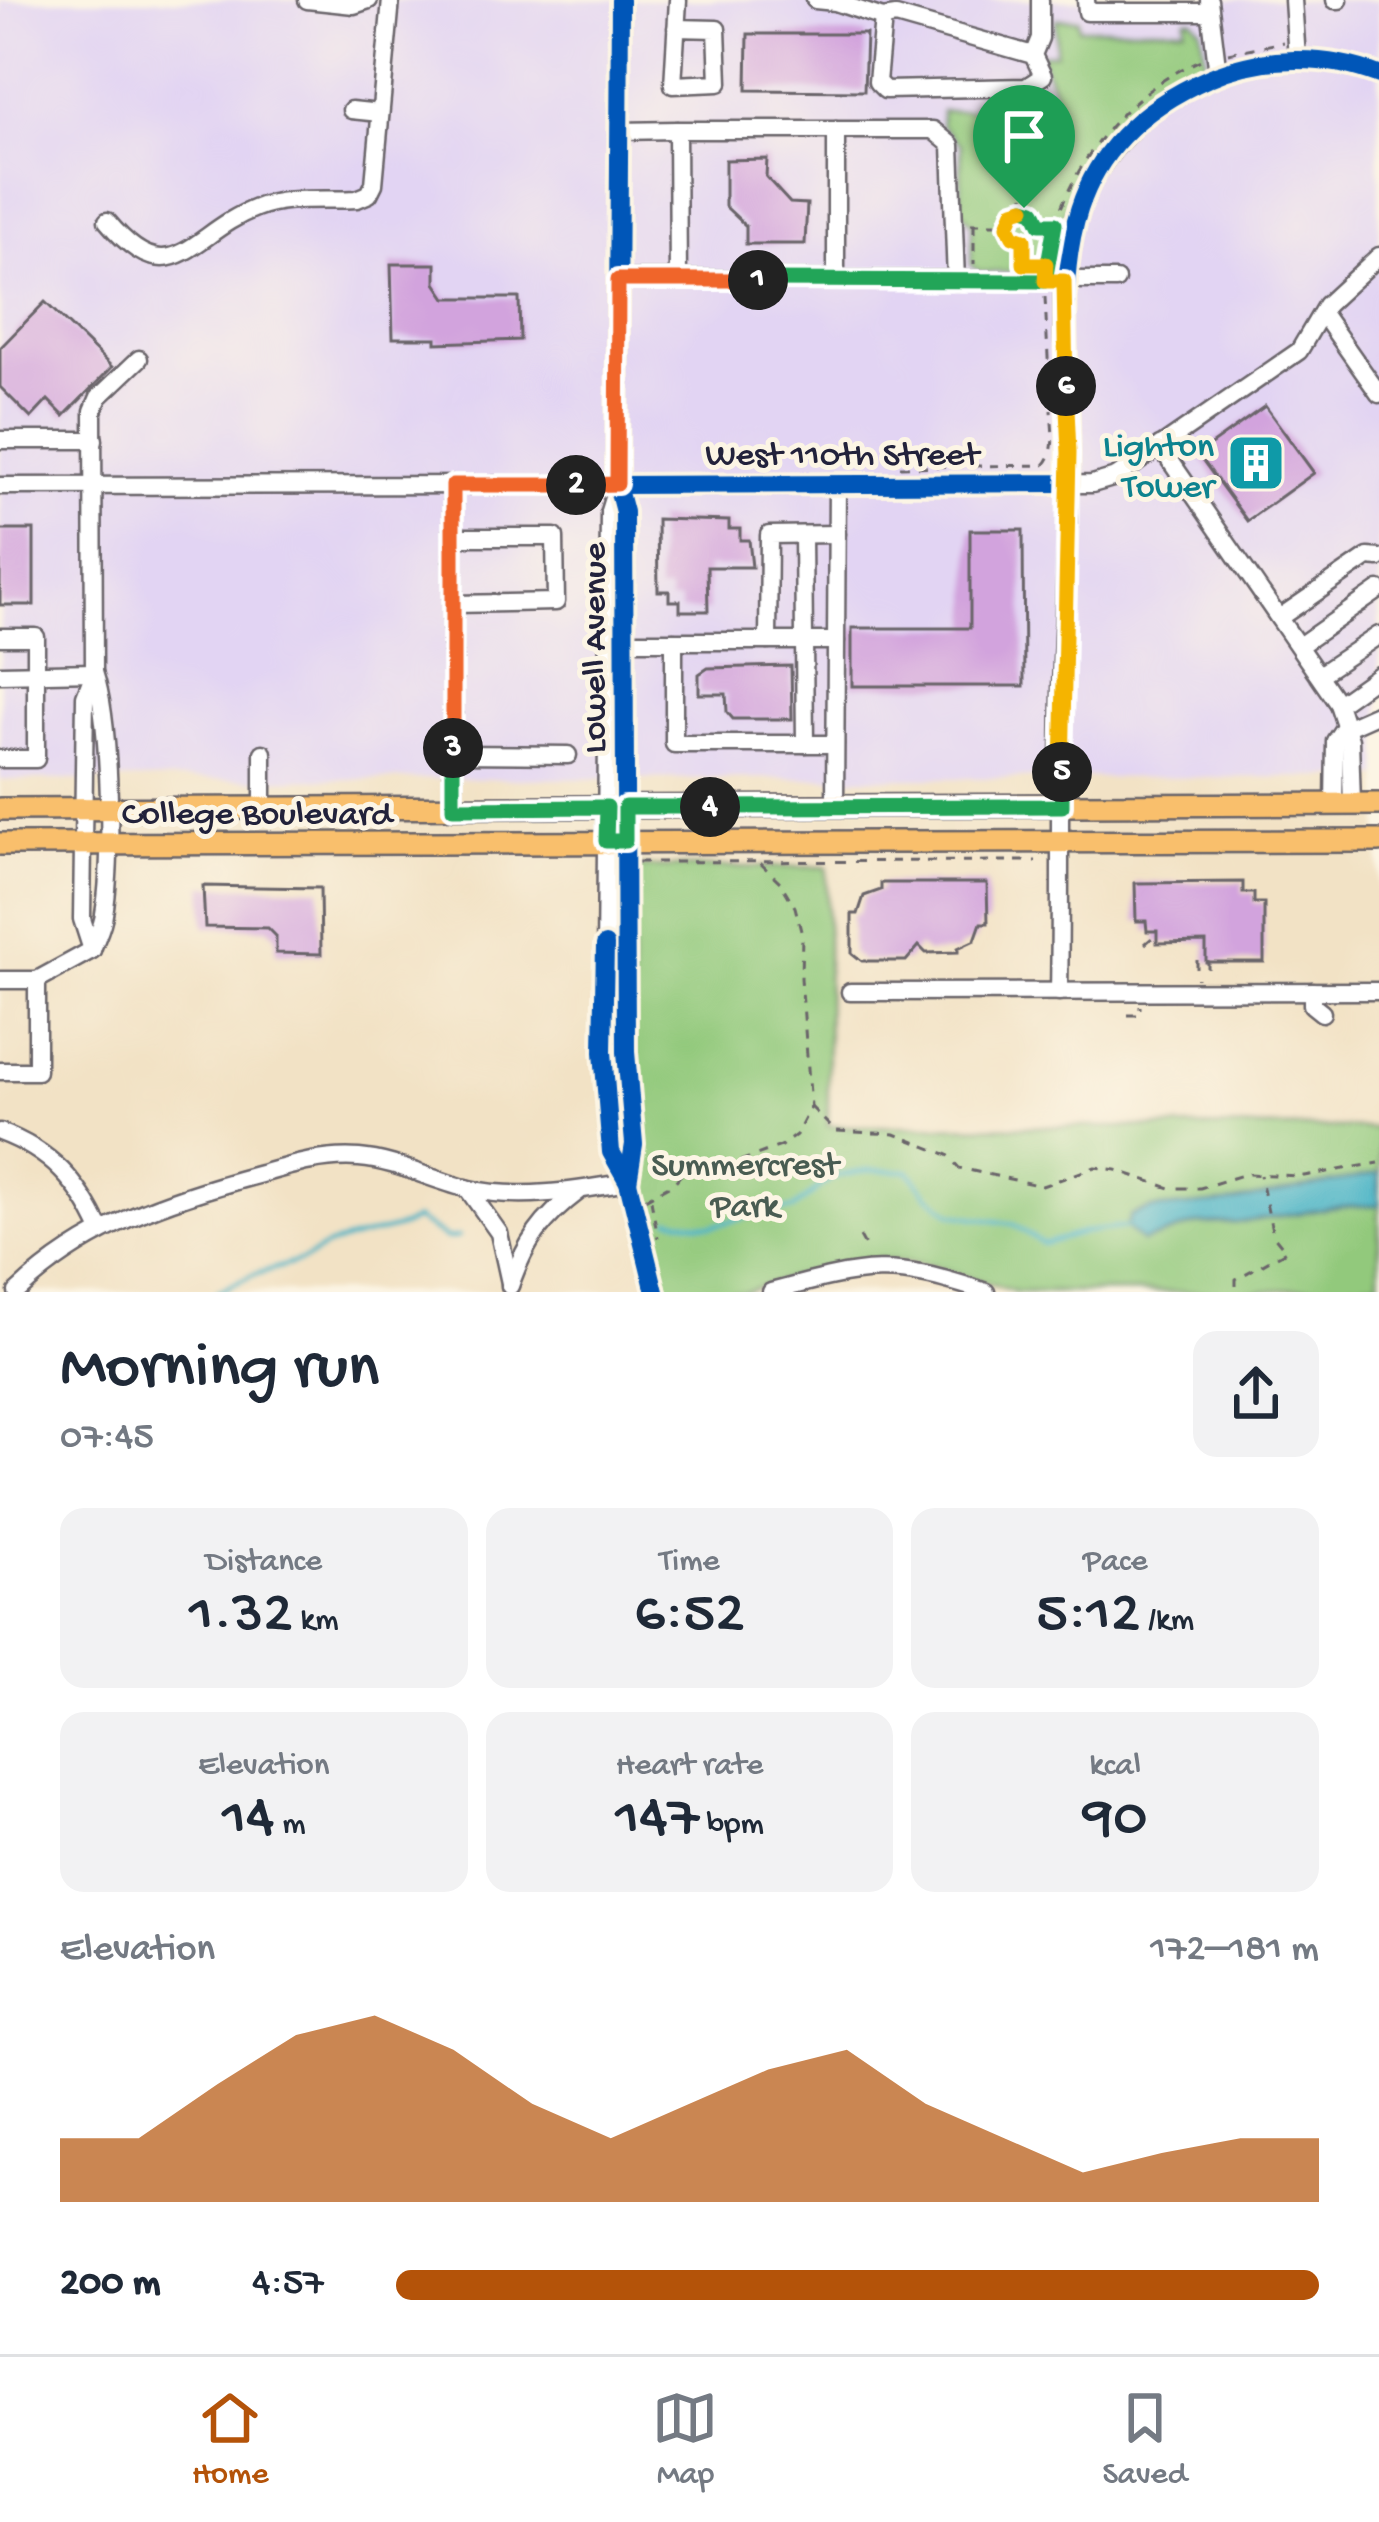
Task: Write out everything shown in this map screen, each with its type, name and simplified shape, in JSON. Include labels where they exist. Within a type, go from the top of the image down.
[{"type":"main road","name":"College Boulevard","points":[[0,809],[1379,804]]},
{"type":"main road","name":"College Boulevard","points":[[0,844],[1379,841]]},
{"type":"street","points":[[307,0],[354,5],[370,0]]},
{"type":"street","points":[[107,221],[141,254],[162,259],[179,255],[259,207],[364,198],[374,184],[392,0]]},
{"type":"street","name":"Lowell Avenue","points":[[620,0],[617,484],[624,512],[624,641],[606,1100],[611,1152],[628,1182],[655,1292]]},
{"type":"street","points":[[676,28],[678,0]]},
{"type":"street","points":[[815,0],[883,18],[896,16],[1033,55]]},
{"type":"street","points":[[883,18],[877,82],[885,90],[1026,87],[1043,76],[1033,55],[1040,38],[1040,0]]},
{"type":"street","points":[[1086,0],[1087,12],[1209,6],[1218,74]]},
{"type":"street","points":[[1292,0],[1297,59]]},
{"type":"street","points":[[1059,992],[1068,484],[1054,281],[1079,210],[1111,152],[1158,106],[1218,74],[1249,65],[1297,59],[1379,75]]},
{"type":"street","points":[[351,110],[380,113]]},
{"type":"street","points":[[677,130],[678,280]]},
{"type":"street","points":[[836,130],[836,280]]},
{"type":"street","points":[[619,131],[933,130],[951,145],[956,281]]},
{"type":"street","name":"West 110th Street","points":[[0,486],[1092,484],[1116,477],[1299,350],[1322,313],[1379,256]]},
{"type":"street","points":[[618,280],[1116,280]]},
{"type":"street","points":[[1322,313],[1379,394]]},
{"type":"street","points":[[0,980],[37,980],[92,950],[104,916],[107,809],[102,697],[94,672],[94,411],[99,398],[139,359]]},
{"type":"street","points":[[0,440],[94,440]]},
{"type":"street","points":[[1160,446],[1338,704],[1350,740],[1343,804]]},
{"type":"street","name":"Lowell Avenue","points":[[616,807],[609,511],[617,484]]},
{"type":"street","points":[[835,806],[837,484]]},
{"type":"street","points":[[453,485],[453,808]]},
{"type":"street","points":[[768,641],[769,535],[837,534]]},
{"type":"street","points":[[803,535],[805,744]]},
{"type":"street","points":[[453,537],[556,537],[556,602],[453,604]]},
{"type":"street","points":[[1279,618],[1368,557],[1379,558]]},
{"type":"street","points":[[1299,646],[1379,590]]},
{"type":"street","points":[[1319,676],[1379,635]]},
{"type":"street","points":[[0,637],[37,637],[36,759],[0,759]]},
{"type":"street","points":[[624,641],[836,641]]},
{"type":"street","points":[[674,641],[674,744],[836,744]]},
{"type":"street","points":[[0,674],[94,672]]},
{"type":"street","points":[[92,950],[82,919],[86,696],[94,672]]},
{"type":"street","points":[[1338,704],[1379,675]]},
{"type":"street","points":[[1343,729],[1379,712]]},
{"type":"street","points":[[263,753],[263,808]]},
{"type":"street","points":[[453,754],[568,755]]},
{"type":"street","points":[[0,1071],[37,1071],[37,980]]},
{"type":"street","points":[[1312,991],[1312,1005],[1322,1012]]},
{"type":"street","points":[[850,992],[1379,991]]},
{"type":"street","points":[[0,1132],[30,1144],[60,1166],[78,1187],[101,1231]]},
{"type":"street","points":[[17,1292],[55,1259],[148,1208],[199,1190],[337,1157],[391,1164],[466,1188],[532,1195],[628,1182]]},
{"type":"street","points":[[466,1188],[499,1233],[511,1289]]},
{"type":"street","points":[[511,1289],[531,1235],[580,1190]]},
{"type":"street","points":[[771,1292],[845,1272],[885,1268],[917,1270],[986,1292]]},
{"type":"path","points":[[1046,114],[1062,124],[1062,140],[1055,147],[1024,149],[1010,149],[999,140],[998,125],[1004,119],[1046,114]]},
{"type":"path","points":[[1024,149],[1024,208]]},
{"type":"path","points":[[1024,208],[1034,211],[1040,224],[1036,234],[1024,240],[1013,236],[1008,224],[1014,211],[1024,208]]},
{"type":"path","points":[[974,264],[973,224],[1008,224]]},
{"type":"path","points":[[1040,224],[1055,224],[1050,379]]},
{"type":"path","points":[[1024,240],[1024,264]]},
{"type":"path","points":[[900,467],[1043,465],[1049,461],[1052,445],[1051,396]]},
{"type":"path","points":[[637,862],[1036,861]]},
{"type":"path","points":[[633,1206],[674,1183],[688,1166],[740,1161],[781,1146],[796,1135],[811,1107],[802,935],[795,907],[760,863]]},
{"type":"path","points":[[1145,944],[1153,937]]},
{"type":"path","points":[[1197,960],[1197,981]]},
{"type":"path","points":[[1208,960],[1208,981]]},
{"type":"path","points":[[811,1107],[835,1131],[896,1134],[948,1155],[959,1168],[1026,1184],[1056,1183],[1095,1167],[1170,1188],[1200,1188],[1260,1173],[1304,1175],[1379,1163]]},
{"type":"path","points":[[1236,1286],[1236,1279],[1286,1251],[1271,1228],[1260,1173]]},
{"type":"path","points":[[860,1237],[865,1246]]},
{"type":"shaded area","points":[[0,0],[1379,0],[1379,777],[0,780]]},
{"type":"green space","points":[[1056,19],[1078,19],[1079,28],[1185,28],[1186,19],[1193,19],[1201,28],[1206,63],[1147,102],[1102,146],[1070,201],[1051,269],[1046,273],[979,272],[971,265],[972,223],[961,212],[961,145],[941,125],[942,111],[973,110],[974,103],[1038,100],[1036,88],[1043,104],[1057,100],[1040,54],[1056,53]]},
{"type":"green space","name":"Summercrest Park","points":[[827,867],[828,1126],[1379,1128],[1379,1282],[1252,1292],[1016,1292],[934,1266],[880,1259],[821,1268],[743,1292],[664,1292],[641,1169],[631,1059],[633,869]]},
{"type":"water","points":[[1379,1173],[1379,1205],[1198,1224],[1142,1242],[1126,1227],[1131,1215],[1150,1209],[1227,1203]]},
{"type":"building","points":[[748,34],[866,34],[864,91],[747,90]]},
{"type":"building","points":[[767,159],[766,177],[790,203],[807,204],[805,244],[746,244],[746,226],[725,206],[725,160]]},
{"type":"building","points":[[391,264],[436,264],[436,283],[446,298],[519,298],[520,340],[436,343],[436,338],[393,338]]},
{"type":"building","points":[[45,302],[112,367],[64,416],[48,400],[31,418],[0,387],[0,348]]},
{"type":"building","name":"Lighton Tower","points":[[1265,406],[1314,473],[1247,521],[1198,454]]},
{"type":"building","points":[[657,519],[729,521],[729,529],[740,529],[740,540],[749,540],[752,567],[707,567],[708,611],[680,611],[680,601],[669,601],[669,591],[658,591]]},
{"type":"building","points":[[0,530],[34,530],[34,605],[0,605]]},
{"type":"building","points":[[970,530],[1023,530],[1024,686],[852,686],[852,628],[970,628]]},
{"type":"building","points":[[791,666],[792,719],[733,719],[727,712],[726,694],[699,694],[699,674],[708,668]]},
{"type":"building","points":[[1243,882],[1243,893],[1254,893],[1254,903],[1264,903],[1264,962],[1206,962],[1206,942],[1157,943],[1157,931],[1147,931],[1146,921],[1136,921],[1135,883]]},
{"type":"building","points":[[881,883],[987,883],[988,923],[981,923],[975,940],[958,952],[926,953],[919,946],[906,961],[862,961],[852,953],[852,914],[858,914],[864,896],[881,890]]},
{"type":"building","points":[[203,886],[320,888],[321,954],[276,953],[276,936],[268,928],[205,927]]},
{"type":"waterway","points":[[670,1219],[712,1226],[793,1209],[833,1177],[869,1170],[909,1171],[927,1194],[953,1214],[1013,1224],[1043,1244],[1126,1227]]},
{"type":"waterway","points":[[217,1292],[303,1260],[329,1245],[416,1219],[447,1239],[458,1237]]},
{"type":"cycle path","points":[[620,0],[617,485],[624,512],[626,1052],[634,1144],[628,1182]]},
{"type":"cycle path","points":[[617,485],[1068,483],[1065,306],[1070,251],[1082,200],[1107,154],[1148,113],[1229,70],[1294,60],[1338,63],[1379,75]]},
{"type":"cycle path","points":[[605,945],[603,1052],[611,1152],[628,1182],[655,1292]]},
{"type":"place","name":"Lighton Tower","points":[[1256,463]]},
{"type":"route","points":[[1024,208],[1014,211],[1008,226],[1013,236],[1024,240],[1024,264],[1046,264],[1045,281],[1064,281],[1069,453],[1062,806],[625,807],[625,841],[606,841],[607,807],[453,808],[453,485],[617,484],[618,280],[1045,281],[1055,224],[1040,224],[1034,211],[1024,208]]}]
